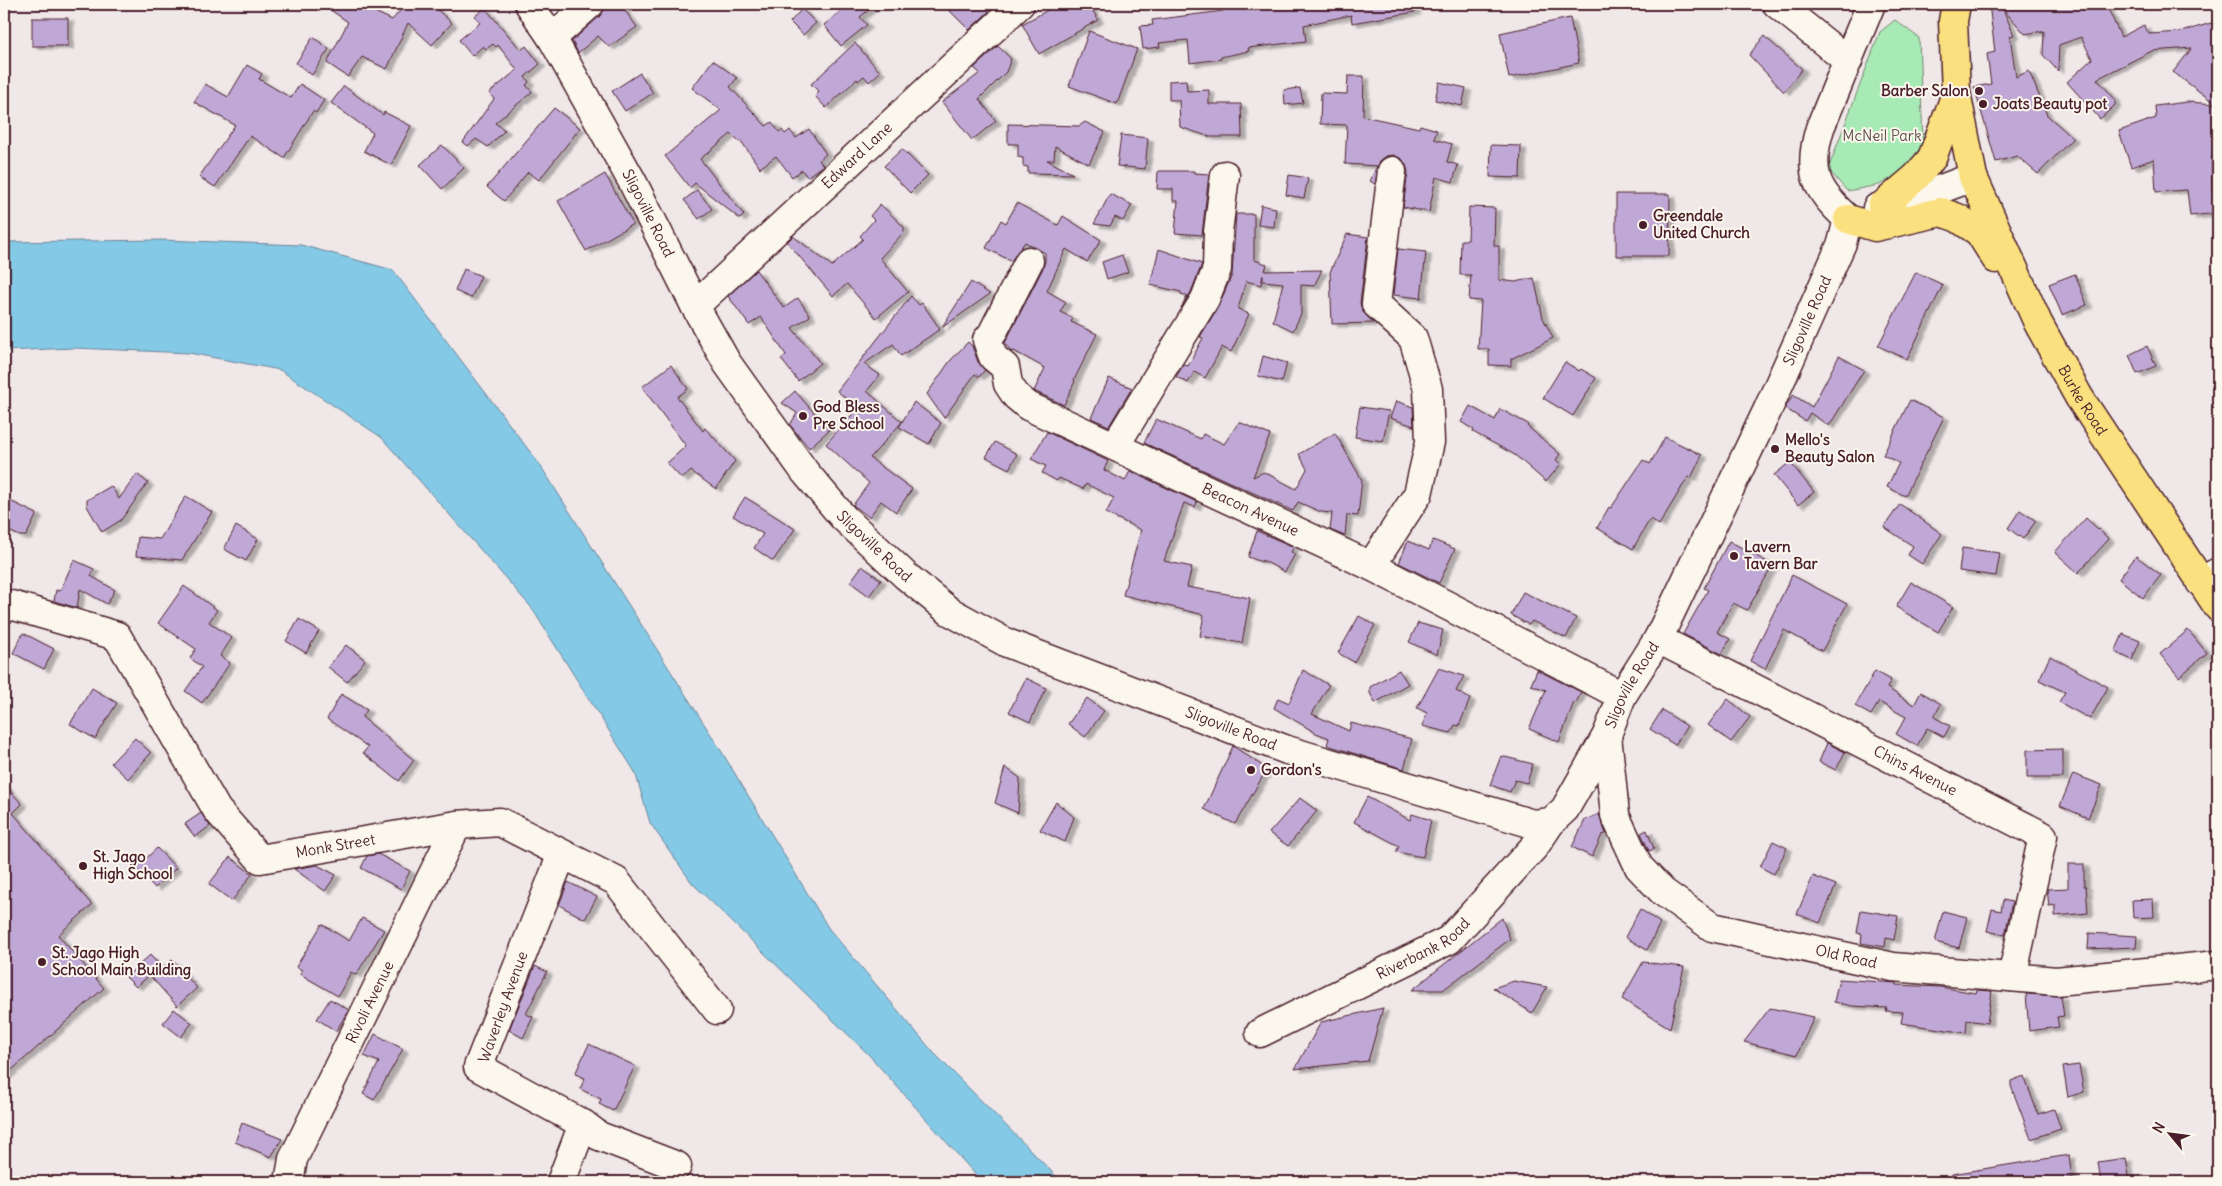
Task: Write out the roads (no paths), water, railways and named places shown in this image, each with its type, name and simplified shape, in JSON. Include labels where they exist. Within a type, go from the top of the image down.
[{"type":"main road","points":[[1882,206],[1916,177],[1932,158],[1956,92],[1953,21],[1956,4]]},
{"type":"main road","name":"Burke Road","points":[[1956,92],[1973,177],[2038,323],[2078,396],[2209,577],[2218,607]]},
{"type":"main road","points":[[1848,220],[1875,226],[1941,212],[1958,218],[1979,232],[2038,323]]},
{"type":"street","name":"Sligoville Road","points":[[529,4],[552,38],[632,181],[695,306],[727,363],[805,472],[843,517],[906,576],[949,611],[1007,642],[1287,750],[1533,824],[1551,822],[1565,809],[1607,735],[1622,696],[1658,638],[1772,400],[1842,243],[1848,220]]},
{"type":"street","points":[[552,38],[590,4]]},
{"type":"street","name":"Edward Lane","points":[[695,306],[1020,4]]},
{"type":"street","points":[[1776,4],[1848,61]]},
{"type":"street","points":[[1871,4],[1820,128],[1814,149],[1817,181],[1829,202],[1848,220],[1882,206],[1933,192],[1973,177]]},
{"type":"street","points":[[1371,566],[1418,494],[1430,442],[1428,389],[1413,338],[1376,304],[1392,171]]},
{"type":"street","points":[[1115,446],[1205,300],[1218,268],[1218,232],[1225,175]]},
{"type":"street","name":"Beacon Avenue","points":[[1028,261],[992,334],[987,340],[993,357],[1005,368],[1008,384],[1016,396],[1028,406],[1371,566],[1622,696]]},
{"type":"street","name":"Monk Street","points":[[4,609],[11,606],[117,636],[217,810],[260,859],[457,825],[500,822],[616,881],[717,1010]]},
{"type":"street","name":"Chins Avenue","points":[[1658,638],[2043,836],[2012,977]]},
{"type":"street","name":"Old Road","points":[[1607,735],[1615,815],[1639,868],[1663,892],[1712,927],[1892,967],[2056,981],[2217,965]]},
{"type":"street","name":"Riverbank Road","points":[[1260,1033],[1449,940],[1535,846],[1551,822]]},
{"type":"street","name":"Rivoli Avenue","points":[[289,1182],[294,1159],[457,825]]},
{"type":"street","name":"Waverley Avenue","points":[[562,854],[478,1067],[583,1124],[599,1136],[677,1166]]},
{"type":"street","points":[[561,1182],[583,1124]]},
{"type":"water","points":[[162,240],[301,245],[393,270],[540,465],[720,749],[829,929],[933,1052],[1062,1182],[982,1182],[869,1055],[692,883],[650,823],[635,772],[531,607],[381,437],[280,370],[189,353],[74,348],[4,351],[4,242]]},
{"type":"place","name":"Barber Salon","points":[[1979,91]]},
{"type":"place","name":"Joats Beauty pot","points":[[1983,104]]},
{"type":"place","name":"Greendale United Church","points":[[1643,225]]},
{"type":"place","name":"God Bless Pre School","points":[[803,416]]},
{"type":"place","name":"Mello's Beauty Salon","points":[[1775,449]]},
{"type":"place","name":"Lavern Tavern Bar","points":[[1734,556]]},
{"type":"place","name":"Gordon's","points":[[1251,770]]},
{"type":"place","name":"St. Jago High School","points":[[83,866]]},
{"type":"place","name":"St. Jago High School Main Building","points":[[42,962]]},
{"type":"park label","name":"McNeil Park","points":[[1882,136]]}]
